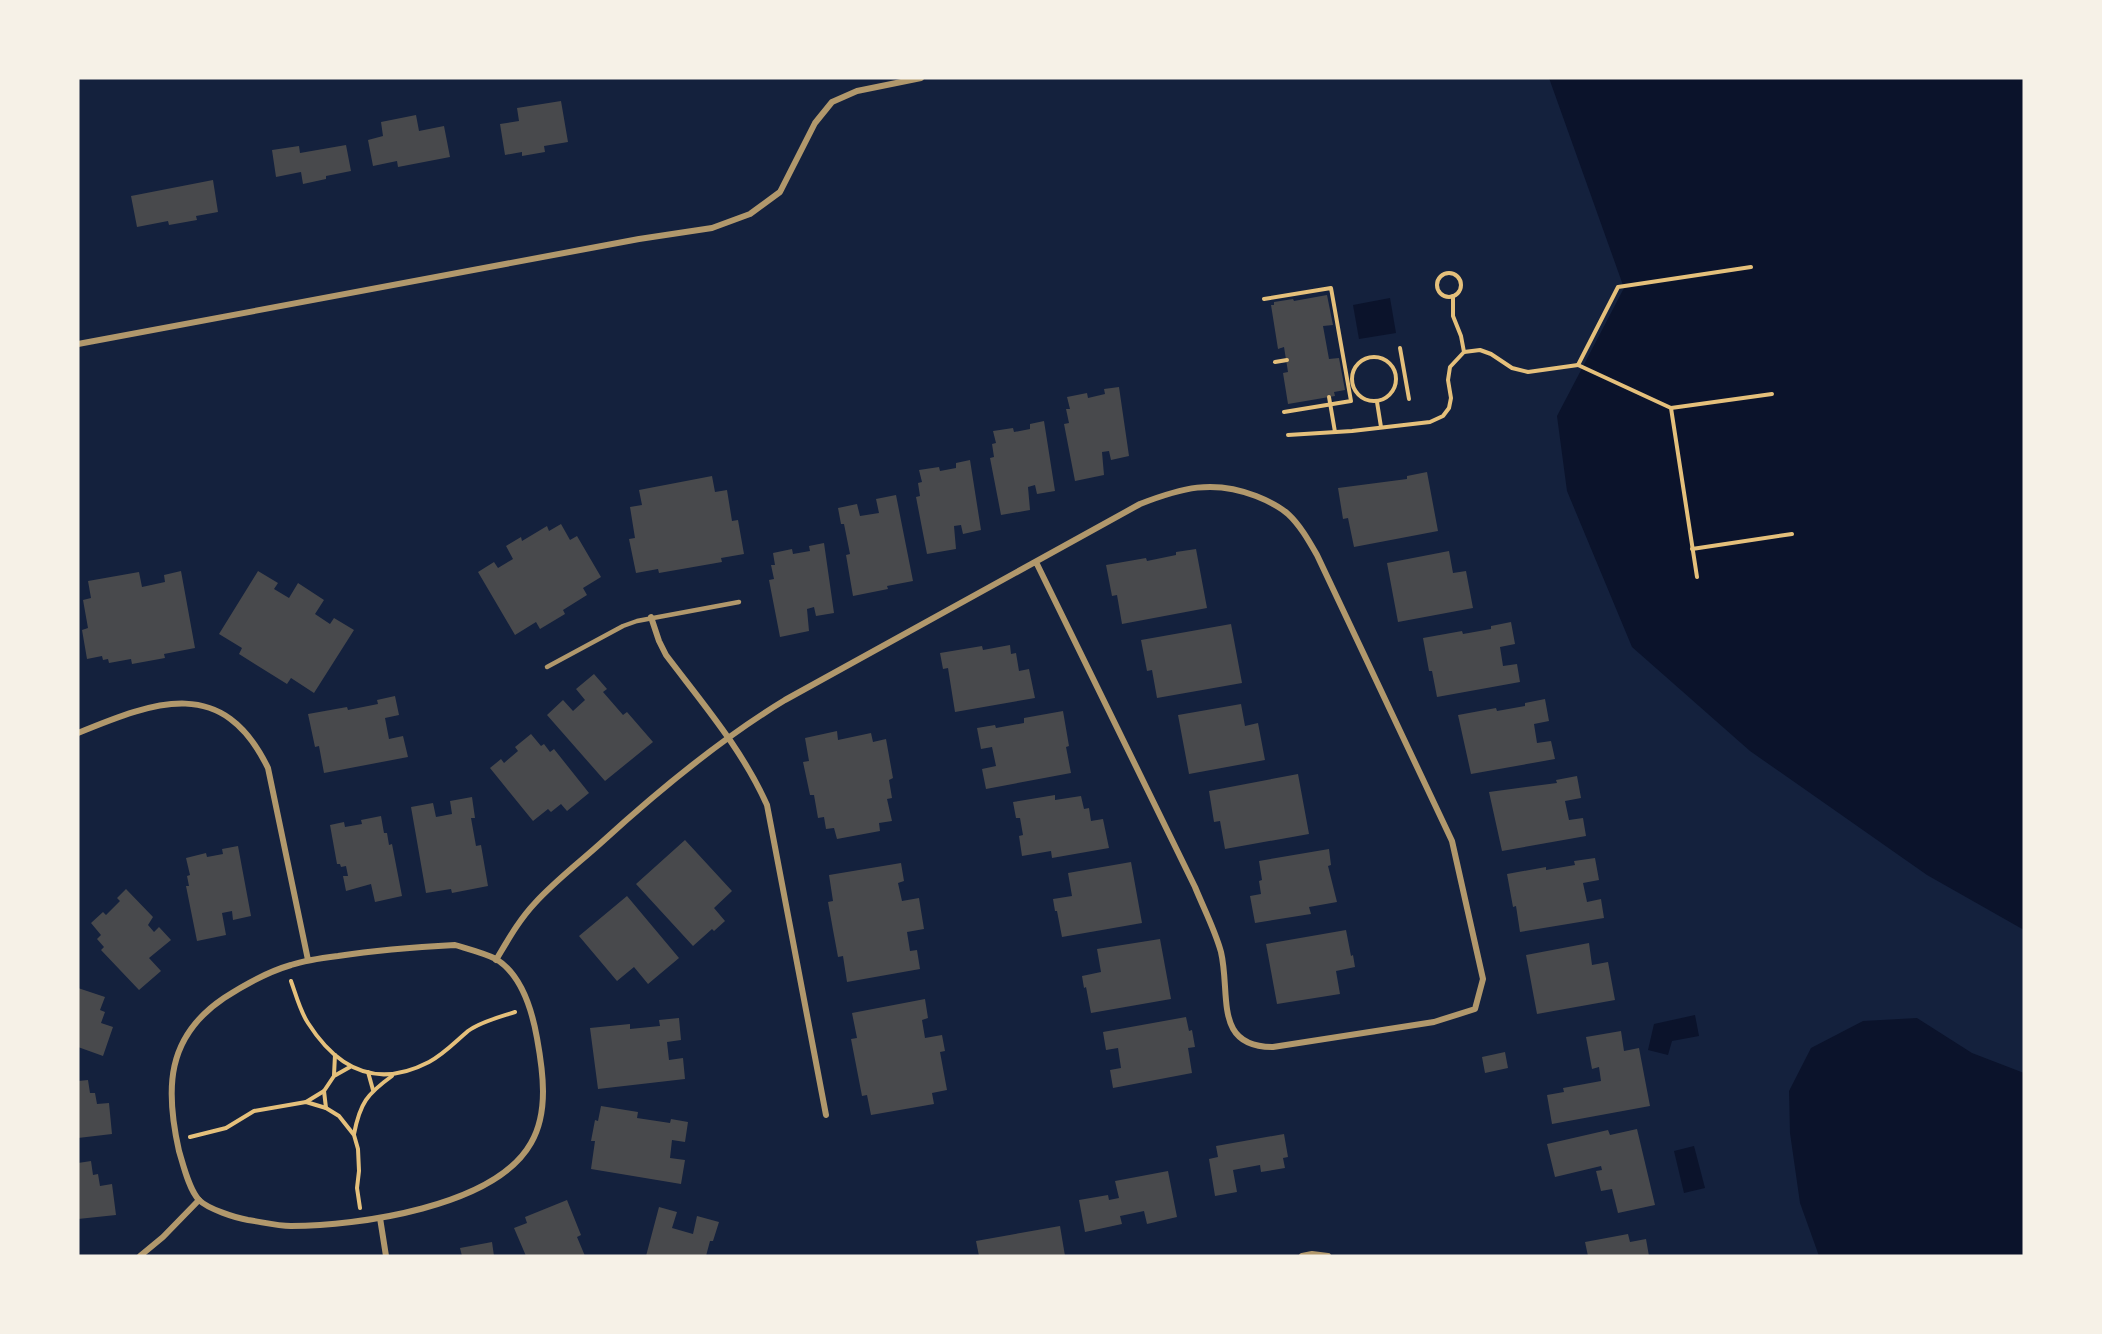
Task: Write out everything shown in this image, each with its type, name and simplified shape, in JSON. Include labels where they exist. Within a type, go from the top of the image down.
[{"type":"street","points":[[78,344],[628,241],[712,228],[750,214],[780,192],[815,123],[832,102],[857,91],[921,78]]},
{"type":"street","points":[[496,960],[534,903],[706,753],[750,721],[1140,504],[1188,488],[1211,485],[1243,491],[1267,500],[1288,514],[1317,555],[1452,841],[1483,979],[1475,1009],[1434,1022],[1274,1047],[1257,1047],[1243,1042],[1233,1031],[1228,1016],[1220,949],[1195,887],[1036,562]]},
{"type":"street","points":[[651,617],[666,655],[754,775],[767,805],[826,1115]]},
{"type":"street","points":[[78,733],[131,713],[160,705],[185,703],[210,708],[228,716],[243,727],[258,746],[268,768],[308,960]]},
{"type":"street","points":[[455,945],[496,960],[516,978],[530,1008],[535,1028],[541,1061],[543,1093],[540,1118],[532,1143],[517,1162],[498,1176],[462,1196],[422,1209],[339,1224],[288,1226],[233,1218],[199,1200],[185,1173],[172,1114],[170,1087],[175,1061],[186,1036],[222,999],[253,981],[289,965],[308,960],[389,948],[455,945]]},
{"type":"street","points":[[140,1256],[163,1237],[199,1200]]},
{"type":"street","points":[[380,1218],[387,1256]]},
{"type":"street","points":[[1302,1256],[1312,1254],[1328,1256]]},
{"type":"lane","points":[[547,667],[623,626],[651,617],[739,602]]},
{"type":"path","points":[[1578,365],[1618,287],[1751,267]]},
{"type":"path","points":[[1453,297],[1442,295],[1438,289],[1437,282],[1445,274],[1453,274],[1460,279],[1459,291],[1453,297],[1453,316],[1461,336],[1464,352]]},
{"type":"path","points":[[1264,299],[1330,288],[1350,383],[1351,401],[1284,412]]},
{"type":"path","points":[[1400,348],[1409,399]]},
{"type":"path","points":[[1288,435],[1430,422],[1443,416],[1449,408],[1450,367],[1464,352],[1480,350],[1491,354],[1512,368],[1528,372],[1578,365],[1671,408],[1772,394]]},
{"type":"path","points":[[1371,357],[1386,360],[1392,365],[1396,375],[1396,388],[1391,394],[1377,402],[1358,395],[1350,383],[1354,368],[1371,357]]},
{"type":"path","points":[[1275,362],[1287,360]]},
{"type":"path","points":[[1396,375],[1405,374]]},
{"type":"path","points":[[1329,397],[1335,432]]},
{"type":"path","points":[[1377,402],[1381,427]]},
{"type":"path","points":[[1671,408],[1697,577]]},
{"type":"path","points":[[1692,549],[1792,534]]},
{"type":"path","points":[[291,980],[308,1023],[335,1055],[350,1067],[393,1075]]},
{"type":"path","points":[[354,1135],[358,1112],[373,1090],[393,1075],[431,1061],[450,1049],[470,1029],[515,1012]]},
{"type":"path","points":[[334,1076],[335,1055]]},
{"type":"path","points":[[189,1137],[226,1128],[254,1111],[306,1102],[324,1091],[334,1076],[350,1067]]},
{"type":"path","points":[[368,1072],[373,1090]]},
{"type":"path","points":[[324,1091],[326,1108]]},
{"type":"path","points":[[306,1102],[326,1108],[339,1116],[354,1135],[358,1149],[357,1188],[360,1208]]},
{"type":"water","points":[[1549,78],[2024,78],[2024,930],[1927,875],[1750,751],[1632,647],[1567,491],[1557,416],[1624,288]]},
{"type":"water","points":[[1390,298],[1396,333],[1359,339],[1353,305]]},
{"type":"water","points":[[1695,1015],[1699,1036],[1672,1041],[1668,1055],[1648,1050],[1654,1024]]},
{"type":"water","points":[[1917,1018],[1972,1053],[2024,1073],[2024,1256],[1819,1256],[1800,1203],[1790,1133],[1789,1091],[1811,1048],[1863,1021]]},
{"type":"water","points":[[1694,1146],[1705,1188],[1684,1193],[1674,1151]]},
{"type":"building","points":[[561,101],[568,142],[544,146],[545,152],[522,156],[522,152],[505,155],[500,124],[519,121],[517,108]]},
{"type":"building","points":[[416,115],[419,131],[444,126],[450,157],[398,167],[397,161],[373,166],[368,140],[383,136],[381,122]]},
{"type":"building","points":[[346,145],[351,171],[303,184],[301,172],[276,177],[272,150],[299,146],[300,153]]},
{"type":"building","points":[[213,180],[218,212],[196,216],[197,220],[169,225],[168,221],[137,227],[131,196]]},
{"type":"building","points":[[1327,295],[1333,325],[1323,326],[1329,359],[1339,358],[1345,390],[1334,392],[1335,396],[1288,404],[1283,373],[1288,372],[1284,347],[1278,349],[1271,305],[1274,305],[1274,302]]},
{"type":"building","points":[[1119,387],[1129,456],[1111,460],[1109,451],[1102,452],[1104,475],[1075,481],[1064,424],[1069,423],[1066,409],[1070,409],[1067,397],[1087,393],[1088,398],[1105,394],[1104,389]]},
{"type":"building","points":[[1044,421],[1055,491],[1037,494],[1035,485],[1028,487],[1030,510],[1001,515],[990,458],[994,457],[992,444],[996,443],[993,431],[1013,428],[1014,432],[1030,429],[1030,424]]},
{"type":"building","points":[[970,460],[981,530],[963,534],[961,525],[954,526],[956,549],[927,554],[916,497],[920,496],[918,483],[922,482],[919,470],[939,467],[940,471],[956,468],[956,463]]},
{"type":"building","points":[[1427,472],[1438,531],[1354,547],[1348,518],[1343,519],[1338,488],[1407,479],[1407,476]]},
{"type":"building","points":[[712,476],[715,492],[727,490],[732,521],[738,520],[744,554],[721,558],[722,562],[659,573],[658,569],[636,573],[629,539],[635,538],[630,507],[642,505],[639,490]]},
{"type":"building","points":[[896,495],[913,581],[853,596],[846,555],[850,554],[838,508],[857,504],[860,516],[879,513],[876,499]]},
{"type":"building","points":[[561,524],[570,540],[577,536],[601,577],[583,588],[587,595],[563,610],[565,614],[540,629],[536,622],[515,635],[478,572],[494,562],[498,568],[513,559],[506,546],[521,537],[522,541],[547,526],[549,531]]},
{"type":"building","points":[[824,543],[834,613],[816,616],[814,607],[807,609],[809,631],[780,637],[769,580],[774,579],[771,565],[775,565],[773,553],[792,549],[793,554],[810,551],[809,546]]},
{"type":"building","points":[[1196,549],[1207,608],[1122,624],[1117,595],[1112,596],[1106,565],[1146,558],[1147,561],[1176,555],[1176,552]]},
{"type":"building","points":[[1449,551],[1453,573],[1466,571],[1473,608],[1398,622],[1387,563]]},
{"type":"building","points":[[181,571],[195,648],[164,654],[165,658],[132,664],[131,659],[109,663],[108,659],[103,660],[102,656],[87,659],[82,630],[88,628],[83,600],[91,598],[88,581],[139,572],[142,587],[165,582],[164,575]]},
{"type":"building","points":[[258,571],[278,583],[274,589],[289,598],[298,583],[324,600],[315,614],[330,624],[334,618],[354,630],[314,693],[291,678],[287,684],[239,654],[242,648],[219,634]]},
{"type":"building","points":[[1511,622],[1515,644],[1500,647],[1503,666],[1517,664],[1520,682],[1437,697],[1423,638],[1462,631],[1463,634],[1491,629],[1491,626]]},
{"type":"building","points":[[1231,624],[1242,683],[1157,698],[1152,670],[1147,671],[1141,640]]},
{"type":"building","points":[[1010,645],[1011,654],[1016,653],[1019,671],[1029,669],[1035,698],[955,712],[948,668],[943,669],[940,653],[982,646],[983,650]]},
{"type":"building","points":[[594,674],[607,689],[603,692],[623,715],[627,712],[653,742],[605,781],[547,715],[563,700],[573,711],[585,700],[576,689]]},
{"type":"building","points":[[395,696],[399,715],[385,718],[389,739],[403,736],[408,757],[324,773],[319,746],[315,747],[308,714],[378,704],[377,700]]},
{"type":"building","points":[[1545,699],[1549,721],[1534,724],[1537,743],[1551,741],[1555,759],[1471,774],[1458,715],[1496,708],[1497,711],[1525,706],[1525,703]]},
{"type":"building","points":[[1241,704],[1245,726],[1258,723],[1265,760],[1189,774],[1178,715]]},
{"type":"building","points":[[1063,711],[1071,773],[986,789],[982,769],[996,766],[992,747],[981,749],[977,728],[995,725],[996,728],[1024,723],[1024,718]]},
{"type":"building","points":[[837,731],[838,740],[871,733],[873,742],[886,739],[893,778],[889,780],[892,798],[887,799],[892,821],[879,823],[880,831],[837,839],[834,828],[826,829],[824,817],[818,818],[814,795],[810,795],[803,762],[809,761],[805,738]]},
{"type":"building","points":[[531,734],[541,746],[544,744],[550,752],[554,749],[589,793],[567,811],[561,804],[551,812],[548,809],[533,821],[490,768],[501,759],[504,763],[518,751],[515,747]]},
{"type":"building","points":[[1298,774],[1309,834],[1225,849],[1220,821],[1214,822],[1209,791]]},
{"type":"building","points":[[1577,776],[1581,798],[1565,801],[1569,820],[1583,818],[1586,836],[1502,851],[1489,792],[1557,783],[1556,780]]},
{"type":"building","points":[[1055,795],[1055,800],[1081,796],[1084,809],[1089,808],[1091,821],[1103,819],[1109,848],[1052,858],[1051,851],[1022,856],[1019,836],[1023,835],[1020,818],[1016,818],[1013,802]]},
{"type":"building","points":[[472,797],[475,818],[471,818],[476,846],[481,845],[488,886],[452,893],[451,889],[426,893],[411,807],[433,803],[436,817],[452,814],[450,801]]},
{"type":"building","points":[[381,816],[384,833],[387,833],[389,845],[392,844],[402,896],[375,902],[371,884],[346,891],[343,876],[348,876],[346,866],[341,867],[337,864],[330,825],[344,822],[345,827],[362,824],[361,820]]},
{"type":"building","points":[[685,840],[732,891],[714,908],[725,921],[693,946],[636,884]]},
{"type":"building","points":[[238,846],[251,916],[233,920],[232,911],[222,913],[226,935],[197,941],[186,886],[189,886],[187,876],[190,875],[186,858],[206,853],[207,857],[223,854],[222,849]]},
{"type":"building","points":[[1329,849],[1331,865],[1328,866],[1337,902],[1309,907],[1311,914],[1255,923],[1250,896],[1261,894],[1259,881],[1262,880],[1259,861]]},
{"type":"building","points":[[1595,858],[1599,880],[1583,883],[1587,902],[1601,899],[1604,918],[1520,932],[1507,874],[1546,867],[1546,870],[1575,865],[1574,861]]},
{"type":"building","points":[[1131,862],[1142,923],[1062,937],[1053,899],[1072,896],[1068,873]]},
{"type":"building","points":[[901,863],[904,881],[898,883],[902,901],[919,898],[924,929],[907,932],[910,951],[917,950],[920,969],[847,982],[843,956],[838,957],[828,902],[833,901],[829,875]]},
{"type":"building","points":[[126,889],[153,917],[148,925],[154,932],[159,927],[171,940],[149,958],[161,971],[139,990],[101,950],[104,947],[97,939],[101,935],[91,923],[103,912],[106,915],[120,901],[117,898]]},
{"type":"building","points":[[627,896],[679,958],[648,984],[634,967],[617,981],[579,936]]},
{"type":"building","points":[[1346,930],[1355,967],[1336,971],[1340,994],[1277,1004],[1266,944]]},
{"type":"building","points":[[1160,939],[1171,999],[1091,1013],[1082,976],[1101,972],[1097,949]]},
{"type":"building","points":[[1589,943],[1592,965],[1608,962],[1615,1000],[1537,1014],[1526,955]]},
{"type":"building","points":[[78,988],[105,997],[100,1010],[105,1012],[101,1023],[113,1027],[103,1056],[78,1047]]},
{"type":"building","points":[[925,999],[928,1018],[922,1020],[925,1038],[942,1035],[945,1051],[940,1052],[947,1090],[932,1093],[934,1104],[871,1115],[867,1095],[862,1096],[851,1039],[857,1038],[852,1013]]},
{"type":"building","points":[[1186,1017],[1189,1031],[1192,1030],[1195,1047],[1188,1048],[1192,1073],[1113,1088],[1110,1070],[1121,1068],[1118,1048],[1106,1050],[1103,1032]]},
{"type":"building","points":[[679,1018],[681,1040],[667,1042],[669,1060],[683,1058],[685,1079],[598,1089],[590,1028],[630,1024],[630,1029],[660,1026],[659,1020]]},
{"type":"building","points":[[1621,1031],[1624,1051],[1639,1048],[1650,1106],[1552,1124],[1547,1095],[1564,1092],[1563,1088],[1601,1081],[1599,1067],[1592,1069],[1586,1037]]},
{"type":"building","points":[[1505,1052],[1508,1068],[1485,1073],[1482,1057]]},
{"type":"building","points":[[88,1080],[90,1093],[95,1093],[97,1104],[109,1103],[112,1134],[78,1138],[78,1081]]},
{"type":"building","points":[[601,1106],[638,1112],[637,1118],[670,1123],[671,1119],[688,1122],[685,1142],[672,1140],[670,1158],[685,1160],[681,1184],[591,1169],[595,1141],[591,1141],[595,1120],[598,1121]]},
{"type":"building","points":[[1637,1129],[1655,1205],[1618,1213],[1612,1189],[1601,1191],[1596,1171],[1602,1170],[1601,1166],[1555,1177],[1547,1144],[1608,1130],[1610,1135]]},
{"type":"building","points":[[1284,1134],[1288,1157],[1283,1158],[1285,1168],[1261,1172],[1260,1165],[1233,1170],[1237,1192],[1215,1196],[1209,1159],[1218,1157],[1216,1146]]},
{"type":"building","points":[[91,1161],[93,1175],[98,1174],[100,1186],[112,1184],[116,1215],[78,1219],[78,1163]]},
{"type":"building","points":[[1168,1171],[1177,1217],[1147,1224],[1144,1211],[1120,1216],[1122,1224],[1085,1232],[1079,1200],[1108,1195],[1109,1200],[1119,1198],[1115,1181]]},
{"type":"building","points":[[567,1200],[581,1235],[577,1237],[585,1256],[526,1256],[514,1228],[527,1223],[525,1217]]},
{"type":"building","points":[[659,1207],[677,1212],[672,1228],[693,1234],[697,1216],[719,1222],[706,1256],[646,1256]]},
{"type":"building","points":[[1060,1226],[1065,1256],[979,1256],[976,1241]]},
{"type":"building","points":[[1628,1234],[1630,1242],[1646,1239],[1649,1256],[1588,1256],[1585,1242]]},
{"type":"building","points":[[492,1242],[494,1256],[462,1256],[460,1248]]}]
